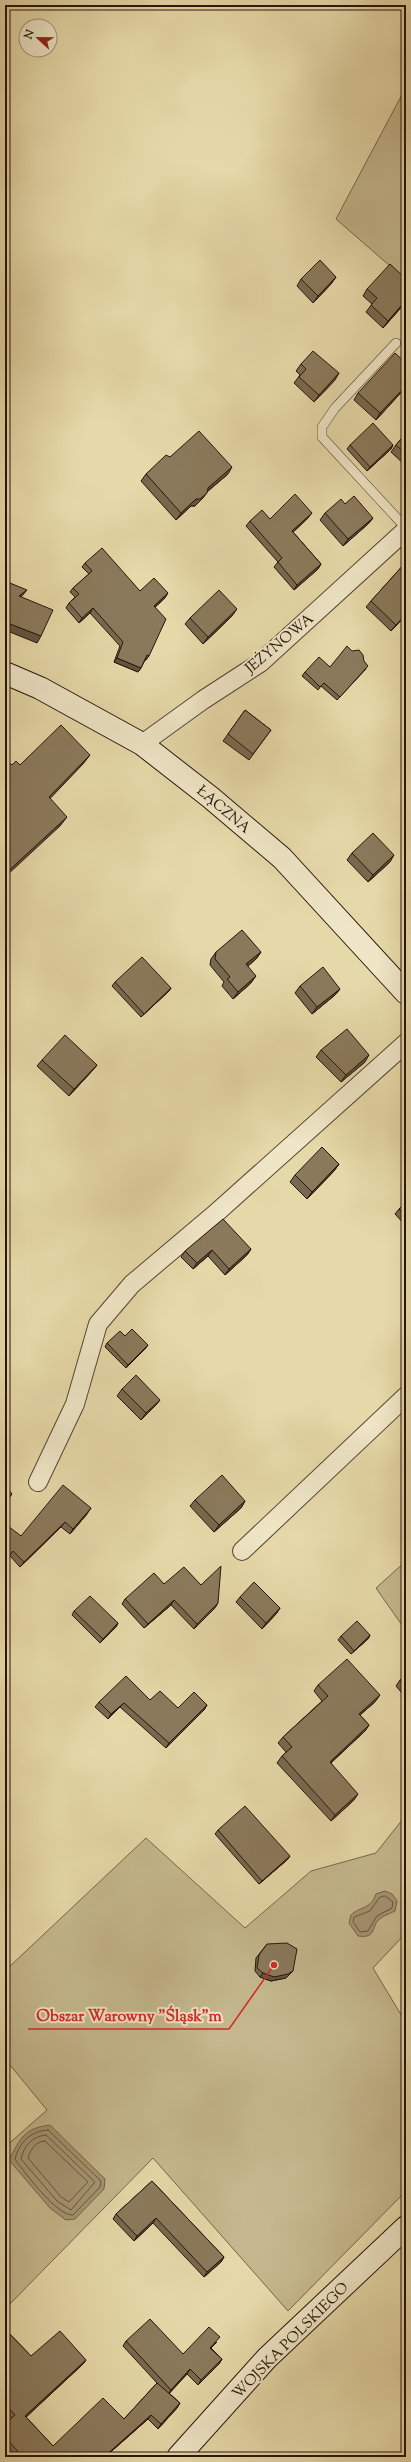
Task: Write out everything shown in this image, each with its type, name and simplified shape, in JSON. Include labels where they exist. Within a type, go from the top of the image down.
[{"type":"street","name":"JEŻYNOWA","points":[[142,744],[202,700],[260,664],[406,529]]},
{"type":"street","name":"ŁĄCZNA","points":[[5,673],[40,688],[142,744],[210,797],[282,858],[406,993]]},
{"type":"street","points":[[38,1482],[75,1404],[98,1324],[132,1284],[215,1214],[406,1043]]},
{"type":"street","points":[[242,1552],[406,1396]]},
{"type":"street","name":"WOJSKA POLSKIEGO","points":[[178,2457],[267,2358],[406,2227]]},
{"type":"lane","points":[[396,343],[335,408],[322,427],[322,438],[406,529]]},
{"type":"shaded area","points":[[406,87],[406,280],[336,219]]},
{"type":"shaded area","points":[[406,1561],[406,1631],[376,1588]]},
{"type":"shaded area","points":[[406,1815],[406,1933],[373,1968],[406,2023],[406,2191],[288,2311],[153,2158],[5,2309],[5,2147],[47,2110],[5,2059],[5,1966],[8,1968],[146,1838],[245,1928],[311,1871],[376,1853]]},
{"type":"water","points":[[385,1891],[392,1894],[397,1901],[395,1911],[381,1918],[371,1933],[364,1936],[358,1936],[349,1923],[351,1915],[369,1905],[376,1894]]},
{"type":"water","points":[[50,2125],[105,2179],[104,2189],[75,2219],[66,2220],[50,2208],[9,2160],[16,2146],[24,2136],[34,2129]]},
{"type":"building","points":[[320,260],[336,277],[318,296],[301,279]]},
{"type":"building","points":[[390,264],[406,279],[406,300],[388,321],[371,305],[377,298],[367,289]]},
{"type":"building","points":[[313,351],[339,373],[319,395],[299,377],[306,369],[301,364]]},
{"type":"building","points":[[395,353],[406,363],[406,386],[380,413],[358,393]]},
{"type":"building","points":[[373,423],[393,445],[370,467],[350,445]]},
{"type":"building","points":[[199,431],[232,467],[208,488],[207,493],[200,499],[196,499],[181,513],[146,474],[166,455],[170,457]]},
{"type":"building","points":[[406,433],[406,454],[396,445]]},
{"type":"building","points":[[295,494],[312,513],[292,531],[321,564],[297,585],[278,562],[282,558],[250,521],[262,510],[270,519]]},
{"type":"building","points":[[354,496],[373,518],[348,539],[325,513],[341,499],[345,504]]},
{"type":"building","points":[[102,548],[140,591],[154,578],[168,593],[154,606],[166,619],[149,656],[147,655],[141,668],[117,658],[123,642],[93,608],[82,618],[69,603],[79,594],[73,588],[92,571],[85,563]]},
{"type":"building","points":[[406,562],[406,614],[396,625],[371,601]]},
{"type":"building","points":[[5,581],[27,590],[19,596],[53,610],[41,636],[5,622]]},
{"type":"building","points":[[219,590],[237,609],[208,637],[190,618]]},
{"type":"building","points":[[347,646],[352,651],[359,650],[368,666],[340,697],[324,683],[320,687],[305,672],[319,657],[330,667]]},
{"type":"building","points":[[245,710],[271,730],[253,754],[228,734]]},
{"type":"building","points":[[61,725],[90,755],[49,797],[67,817],[5,874],[5,758],[12,765],[16,761],[20,765]]},
{"type":"building","points":[[373,833],[394,855],[373,875],[352,853]]},
{"type":"building","points":[[242,930],[261,952],[246,964],[256,976],[238,992],[227,979],[230,977],[215,959],[216,952]]},
{"type":"building","points":[[142,957],[171,988],[144,1014],[115,982]]},
{"type":"building","points":[[323,967],[340,989],[317,1007],[300,986]]},
{"type":"building","points":[[347,1029],[369,1055],[346,1075],[321,1050]]},
{"type":"building","points":[[65,1035],[97,1065],[74,1089],[42,1060]]},
{"type":"building","points":[[322,1147],[339,1164],[312,1192],[295,1175]]},
{"type":"building","points":[[406,1202],[406,1217],[399,1209]]},
{"type":"building","points":[[223,1219],[251,1249],[229,1269],[212,1250],[197,1263],[185,1251]]},
{"type":"building","points":[[132,1329],[148,1345],[128,1365],[107,1343],[120,1331],[125,1336]]},
{"type":"building","points":[[136,1375],[160,1400],[146,1413],[122,1389]]},
{"type":"building","points":[[5,1436],[10,1442],[5,1446]]},
{"type":"building","points":[[5,1471],[9,1475],[5,1478]]},
{"type":"building","points":[[222,1475],[245,1501],[219,1525],[195,1500]]},
{"type":"building","points":[[5,1485],[12,1494],[5,1500]]},
{"type":"building","points":[[63,1485],[91,1508],[73,1529],[65,1522],[24,1562],[13,1551],[8,1558],[5,1556],[5,1530],[8,1526],[21,1536]]},
{"type":"building","points":[[221,1566],[218,1603],[197,1624],[174,1600],[148,1624],[125,1599],[154,1573],[164,1584],[184,1567],[201,1585]]},
{"type":"building","points":[[254,1582],[280,1608],[266,1623],[240,1597]]},
{"type":"building","points":[[90,1596],[118,1623],[103,1639],[74,1611]]},
{"type":"building","points":[[357,1621],[370,1635],[354,1651],[341,1636]]},
{"type":"building","points":[[347,1659],[380,1695],[359,1714],[369,1725],[330,1762],[358,1794],[335,1815],[282,1756],[292,1747],[283,1737],[328,1696],[318,1685]]},
{"type":"building","points":[[406,1675],[406,1686],[400,1680]]},
{"type":"building","points":[[126,1676],[150,1700],[160,1691],[178,1708],[194,1692],[207,1705],[169,1743],[124,1703],[111,1714],[99,1702]]},
{"type":"building","points":[[245,1806],[290,1856],[262,1881],[218,1830]]},
{"type":"building","points":[[287,1943],[297,1949],[293,1971],[288,1974],[274,1977],[263,1973],[257,1968],[259,1955],[267,1944]]},
{"type":"building","points":[[152,2181],[224,2257],[207,2272],[156,2218],[137,2236],[116,2214]]},
{"type":"building","points":[[150,2319],[183,2354],[209,2327],[220,2337],[210,2348],[222,2359],[201,2380],[190,2369],[171,2390],[126,2341]]},
{"type":"building","points":[[5,2329],[31,2356],[60,2331],[86,2360],[25,2416],[53,2446],[103,2398],[124,2419],[157,2383],[180,2403],[161,2424],[151,2415],[104,2457],[48,2457],[45,2454],[42,2457],[23,2457],[5,2437],[5,2424],[15,2415],[5,2404],[5,2381],[8,2378],[5,2375]]},
{"type":"place","name":"Obszar Warowny \"Śląsk\"m","points":[[274,1965]]}]
